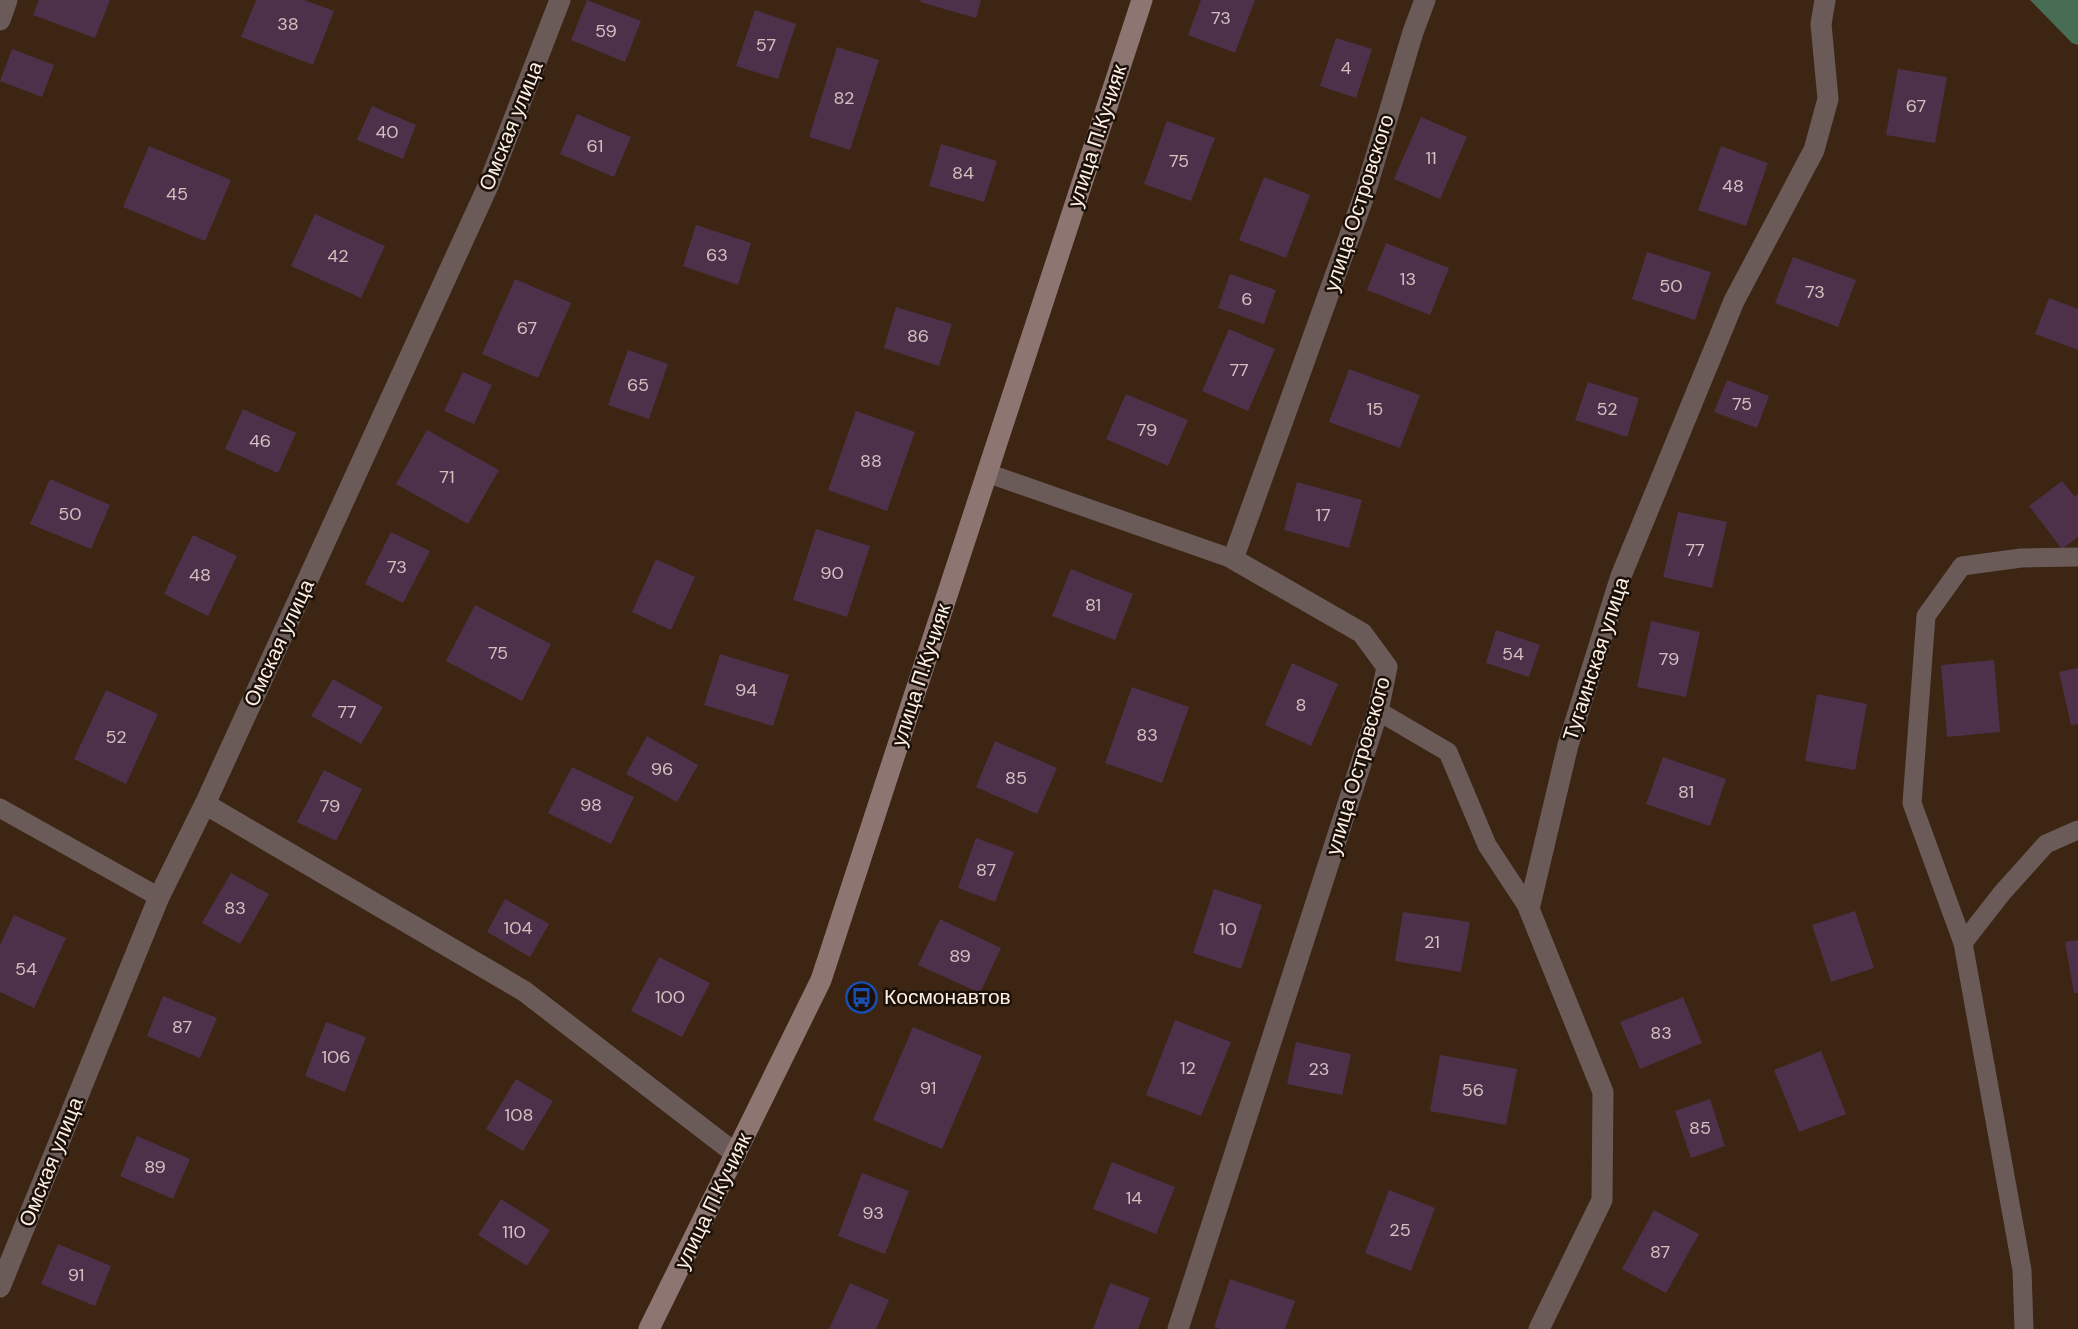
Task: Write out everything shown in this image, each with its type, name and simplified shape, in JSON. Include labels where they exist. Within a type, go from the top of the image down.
[{"type":"street","points":[[0,20],[7,0]]},
{"type":"street","name":"Омская улица","points":[[0,1287],[159,897],[205,804],[482,198],[560,0]]},
{"type":"street","name":"улица П.Кучияк","points":[[649,1329],[821,980],[1142,0]]},
{"type":"street","name":"улица Островского","points":[[1178,1329],[1378,711],[1387,667],[1362,633],[1233,559],[1365,193],[1425,0]]},
{"type":"street","name":"Тугаинская улица","points":[[1529,909],[1568,745],[1621,576],[1734,301],[1814,150],[1828,99],[1821,24],[1825,0]]},
{"type":"street","points":[[205,804],[524,991],[736,1154]]},
{"type":"street","points":[[1529,909],[1603,1092],[1602,1200],[1539,1329]]},
{"type":"lane","points":[[987,473],[1233,559]]},
{"type":"lane","points":[[2024,1329],[2022,1270],[1962,943],[1912,803],[1926,616],[1962,566],[2021,558],[2078,557]]},
{"type":"lane","points":[[1378,711],[1448,752],[1487,845],[1529,909]]},
{"type":"lane","points":[[0,808],[159,897]]},
{"type":"lane","points":[[1962,943],[2046,844],[2078,830]]},
{"type":"green space","points":[[2030,0],[2078,0],[2078,45],[2072,43]]},
{"type":"building","points":[[39,0],[110,0],[95,38],[33,15]]},
{"type":"building","points":[[256,0],[304,0],[334,11],[313,65],[241,37]]},
{"type":"building","points":[[587,0],[641,21],[625,62],[571,40]]},
{"type":"building","points":[[981,0],[976,18],[920,2]]},
{"type":"building","points":[[1201,0],[1255,0],[1235,53],[1188,35]]},
{"type":"building","points":[[755,10],[796,24],[778,79],[736,66]]},
{"type":"building","points":[[1336,38],[1372,49],[1356,98],[1320,86]]},
{"type":"building","points":[[837,47],[879,60],[850,150],[809,137]]},
{"type":"building","points":[[12,49],[54,65],[42,97],[0,81]]},
{"type":"building","points":[[1898,69],[1947,77],[1935,143],[1886,135]]},
{"type":"building","points":[[372,106],[416,125],[403,159],[357,140]]},
{"type":"building","points":[[577,114],[631,137],[614,177],[560,154]]},
{"type":"building","points":[[1421,117],[1467,137],[1440,199],[1394,179]]},
{"type":"building","points":[[1167,121],[1215,138],[1191,201],[1144,184]]},
{"type":"building","points":[[941,144],[997,161],[984,202],[929,186]]},
{"type":"building","points":[[149,146],[231,180],[205,241],[123,207]]},
{"type":"building","points":[[1721,146],[1768,163],[1746,226],[1698,210]]},
{"type":"building","points":[[1264,177],[1310,195],[1286,258],[1239,240]]},
{"type":"building","points":[[315,214],[385,246],[361,298],[291,266]]},
{"type":"building","points":[[696,225],[751,243],[738,285],[683,266]]},
{"type":"building","points":[[1386,243],[1449,268],[1430,315],[1367,290]]},
{"type":"building","points":[[1647,252],[1711,272],[1695,320],[1632,299]]},
{"type":"building","points":[[1793,257],[1856,280],[1838,327],[1775,303]]},
{"type":"building","points":[[1230,274],[1276,290],[1264,324],[1218,308]]},
{"type":"building","points":[[515,279],[571,303],[538,378],[482,354]]},
{"type":"building","points":[[2049,298],[2078,309],[2078,350],[2035,334]]},
{"type":"building","points":[[896,307],[952,324],[939,366],[884,348]]},
{"type":"building","points":[[1229,329],[1275,349],[1248,411],[1202,391]]},
{"type":"building","points":[[628,350],[668,364],[649,419],[608,405]]},
{"type":"building","points":[[1349,369],[1420,395],[1400,448],[1329,422]]},
{"type":"building","points":[[463,372],[492,385],[474,424],[444,411]]},
{"type":"building","points":[[1727,380],[1769,396],[1757,428],[1714,412]]},
{"type":"building","points":[[1588,382],[1639,398],[1627,437],[1575,420]]},
{"type":"building","points":[[1126,394],[1188,420],[1168,466],[1106,439]]},
{"type":"building","points":[[243,409],[296,433],[278,473],[225,449]]},
{"type":"building","points":[[856,411],[915,432],[887,511],[828,490]]},
{"type":"building","points":[[427,430],[499,470],[468,524],[396,484]]},
{"type":"building","points":[[50,479],[110,505],[91,549],[30,524]]},
{"type":"building","points":[[2062,481],[2075,497],[2078,494],[2078,537],[2062,549],[2029,506]]},
{"type":"building","points":[[1297,482],[1362,500],[1349,548],[1284,530]]},
{"type":"building","points":[[1678,512],[1727,522],[1712,588],[1663,577]]},
{"type":"building","points":[[816,529],[870,546],[847,617],[793,600]]},
{"type":"building","points":[[391,532],[430,551],[403,603],[365,584]]},
{"type":"building","points":[[193,535],[237,556],[208,616],[164,594]]},
{"type":"building","points":[[656,559],[695,577],[671,630],[632,612]]},
{"type":"building","points":[[1071,569],[1133,594],[1115,640],[1052,616]]},
{"type":"building","points":[[475,605],[551,644],[522,701],[446,661]]},
{"type":"building","points":[[1651,621],[1700,632],[1686,697],[1637,687]]},
{"type":"building","points":[[1496,630],[1540,645],[1529,677],[1486,663]]},
{"type":"building","points":[[720,654],[789,675],[773,726],[704,705]]},
{"type":"building","points":[[1994,660],[2000,732],[1947,737],[1941,665]]},
{"type":"building","points":[[1292,663],[1338,684],[1311,746],[1265,725]]},
{"type":"building","points":[[2078,668],[2078,724],[2071,725],[2059,672]]},
{"type":"building","points":[[333,679],[383,707],[361,744],[311,716]]},
{"type":"building","points":[[1132,687],[1189,707],[1162,783],[1105,763]]},
{"type":"building","points":[[106,690],[158,714],[126,784],[74,759]]},
{"type":"building","points":[[1817,694],[1867,704],[1855,770],[1805,761]]},
{"type":"building","points":[[647,736],[698,765],[677,802],[626,774]]},
{"type":"building","points":[[995,741],[1057,768],[1037,814],[976,787]]},
{"type":"building","points":[[1663,757],[1726,779],[1710,826],[1646,804]]},
{"type":"building","points":[[572,767],[634,797],[611,844],[548,813]]},
{"type":"building","points":[[324,770],[362,789],[336,841],[297,822]]},
{"type":"building","points":[[976,838],[1014,852],[995,902],[958,888]]},
{"type":"building","points":[[231,873],[269,894],[240,944],[202,923]]},
{"type":"building","points":[[1214,889],[1262,905],[1241,969],[1193,953]]},
{"type":"building","points":[[505,899],[549,924],[530,957],[487,932]]},
{"type":"building","points":[[1855,911],[1874,968],[1831,982],[1812,925]]},
{"type":"building","points":[[1403,912],[1470,922],[1461,972],[1395,961]]},
{"type":"building","points":[[14,915],[66,938],[34,1008],[0,992],[0,945]]},
{"type":"building","points":[[940,919],[1001,948],[980,993],[918,965]]},
{"type":"building","points":[[2078,940],[2078,993],[2074,993],[2065,942]]},
{"type":"building","points":[[659,957],[710,983],[682,1037],[631,1011]]},
{"type":"building","points":[[163,996],[217,1018],[200,1058],[147,1036]]},
{"type":"building","points":[[1683,997],[1702,1043],[1640,1069],[1620,1022]]},
{"type":"building","points":[[1175,1020],[1231,1042],[1201,1116],[1146,1095]]},
{"type":"building","points":[[326,1022],[366,1037],[345,1092],[305,1076]]},
{"type":"building","points":[[913,1027],[982,1056],[942,1149],[873,1120]]},
{"type":"building","points":[[1296,1042],[1351,1054],[1342,1095],[1287,1084]]},
{"type":"building","points":[[1821,1051],[1846,1114],[1799,1132],[1774,1070]]},
{"type":"building","points":[[1440,1055],[1517,1069],[1506,1125],[1430,1111]]},
{"type":"building","points":[[516,1079],[553,1101],[523,1151],[486,1129]]},
{"type":"building","points":[[1710,1099],[1725,1146],[1691,1158],[1675,1111]]},
{"type":"building","points":[[137,1136],[190,1159],[173,1199],[120,1176]]},
{"type":"building","points":[[1112,1162],[1175,1187],[1156,1234],[1093,1209]]},
{"type":"building","points":[[862,1173],[909,1191],[885,1254],[838,1236]]},
{"type":"building","points":[[1389,1190],[1435,1208],[1411,1271],[1365,1253]]},
{"type":"building","points":[[501,1199],[550,1230],[527,1266],[478,1235]]},
{"type":"building","points":[[1654,1210],[1699,1234],[1666,1293],[1622,1269]]},
{"type":"building","points":[[58,1244],[111,1266],[95,1306],[41,1284]]},
{"type":"building","points":[[1230,1279],[1295,1301],[1285,1329],[1214,1327]]},
{"type":"building","points":[[850,1283],[889,1300],[876,1329],[829,1329]]},
{"type":"building","points":[[1110,1283],[1150,1298],[1138,1329],[1093,1329]]},
{"type":"place","name":"Космонавтов","points":[[861,997]]}]
